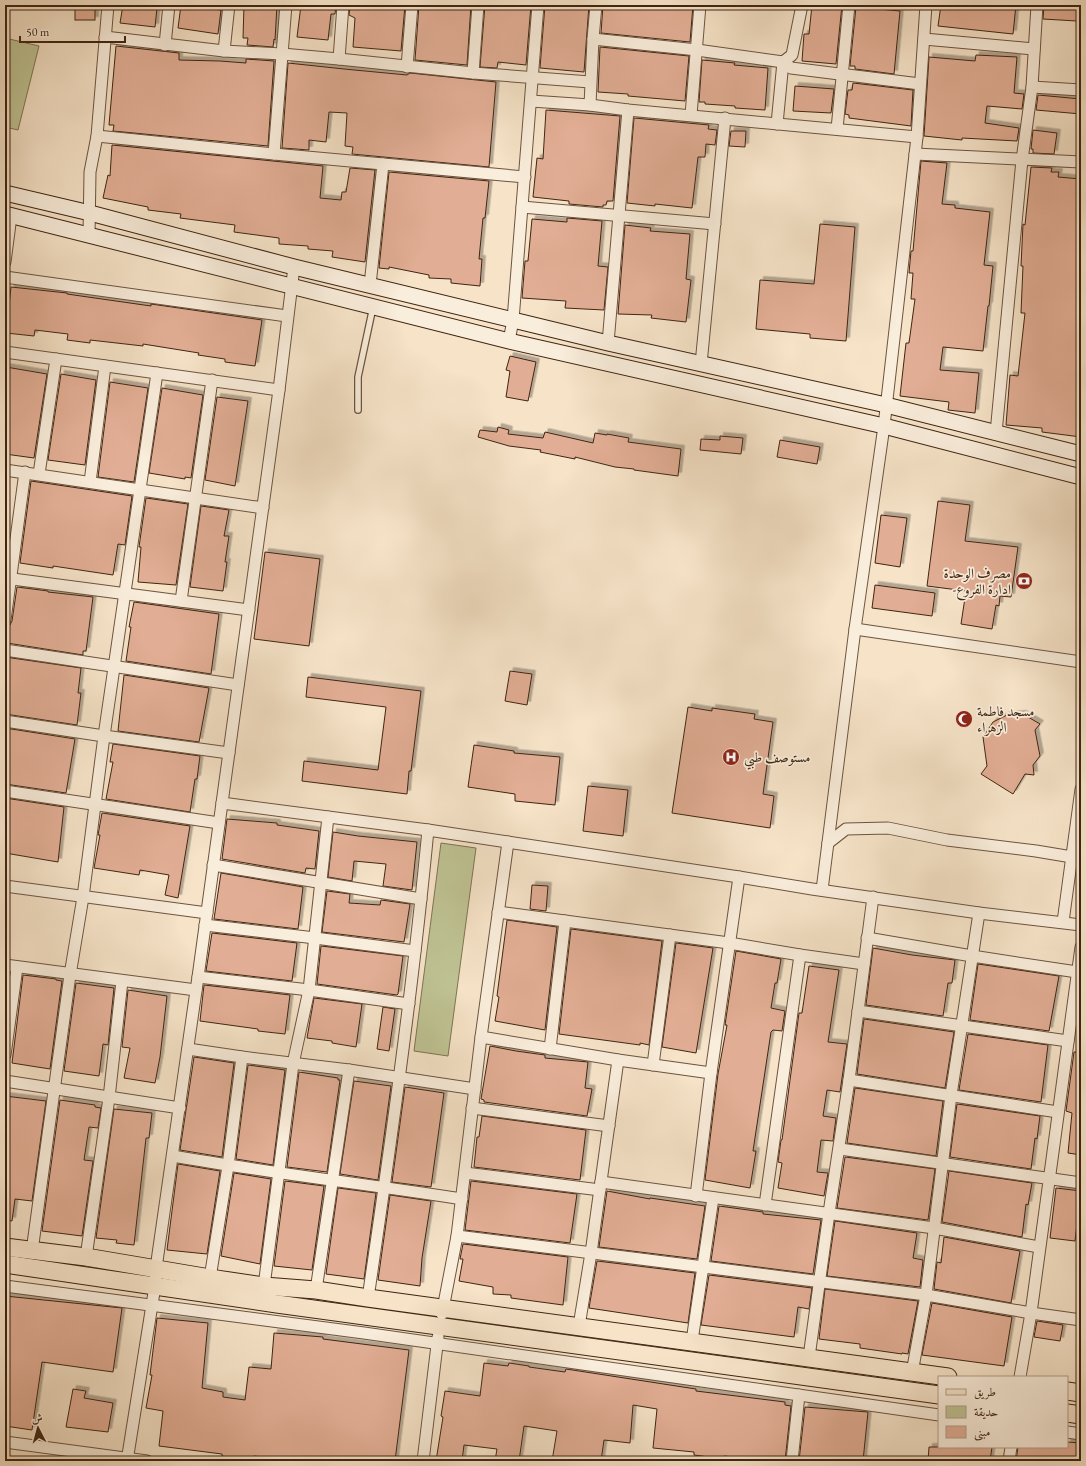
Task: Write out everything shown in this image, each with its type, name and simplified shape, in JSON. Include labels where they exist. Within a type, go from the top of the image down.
[{"type":"main road","points":[[5,193],[90,213],[294,267],[608,343],[886,405],[1081,454]]},
{"type":"main road","points":[[8,215],[509,341],[884,426],[1081,477]]},
{"type":"main road","points":[[5,1247],[86,1257],[264,1286],[316,1290],[941,1376]]},
{"type":"main road","points":[[5,1264],[277,1304],[938,1395]]},
{"type":"main road","points":[[1068,1391],[1081,1394]]},
{"type":"main road","points":[[1068,1413],[1081,1415]]},
{"type":"street","points":[[89,235],[90,172],[97,136],[108,5]]},
{"type":"street","points":[[165,45],[169,5]]},
{"type":"street","points":[[224,51],[229,5]]},
{"type":"street","points":[[274,154],[286,5]]},
{"type":"street","points":[[339,59],[343,5]]},
{"type":"street","points":[[407,67],[412,5]]},
{"type":"street","points":[[473,74],[478,5]]},
{"type":"street","points":[[509,341],[513,320],[538,5]]},
{"type":"street","points":[[590,105],[590,82],[596,5]]},
{"type":"street","points":[[691,115],[700,5]]},
{"type":"street","points":[[777,124],[783,62],[792,55],[802,5]]},
{"type":"street","points":[[837,129],[849,5]]},
{"type":"street","points":[[822,890],[855,629],[884,426],[915,154],[924,39],[924,5]]},
{"type":"street","points":[[996,433],[1022,160],[1032,87],[1037,5]]},
{"type":"street","points":[[105,38],[224,51],[339,59],[473,74],[590,82]]},
{"type":"street","points":[[924,39],[1034,49]]},
{"type":"street","points":[[593,40],[697,50],[783,62],[791,68],[842,73],[920,84]]},
{"type":"street","points":[[1032,87],[1081,90]]},
{"type":"street","points":[[531,101],[590,105],[628,110],[916,137]]},
{"type":"street","points":[[608,343],[628,110]]},
{"type":"street","points":[[702,364],[725,118]]},
{"type":"street","points":[[97,136],[525,177]]},
{"type":"street","points":[[915,154],[1081,162]]},
{"type":"street","points":[[370,285],[383,164]]},
{"type":"street","points":[[522,207],[715,224]]},
{"type":"street","points":[[5,262],[8,215]]},
{"type":"street","points":[[127,1460],[155,1286],[156,1268],[180,1108],[279,390],[294,267]]},
{"type":"street","points":[[5,277],[287,316]]},
{"type":"street","points":[[5,352],[279,390]]},
{"type":"street","points":[[39,474],[56,359]]},
{"type":"street","points":[[90,482],[105,366]]},
{"type":"street","points":[[32,1251],[70,975],[83,897],[104,736],[157,373]]},
{"type":"street","points":[[181,601],[194,499],[212,380]]},
{"type":"street","points":[[5,470],[263,508]]},
{"type":"street","points":[[5,620],[8,578],[25,472]]},
{"type":"street","points":[[8,578],[249,610]]},
{"type":"street","points":[[855,629],[1081,662]]},
{"type":"street","points":[[5,650],[238,685]]},
{"type":"street","points":[[5,721],[229,753]]},
{"type":"street","points":[[1062,922],[1081,789]]},
{"type":"street","points":[[5,791],[219,824]]},
{"type":"street","points":[[222,803],[428,830],[979,913],[1081,925]]},
{"type":"street","points":[[264,1286],[280,1173],[293,1064],[309,990],[328,817]]},
{"type":"street","points":[[828,843],[846,830],[888,828],[947,840],[1072,857]]},
{"type":"street","points":[[368,1298],[409,1004],[428,830]]},
{"type":"street","points":[[423,1461],[437,1344],[457,1236],[481,1037],[508,842]]},
{"type":"street","points":[[213,865],[321,884],[421,899]]},
{"type":"street","points":[[696,1196],[710,1073],[739,877]]},
{"type":"street","points":[[5,886],[207,913]]},
{"type":"street","points":[[809,1358],[829,1213],[840,1149],[873,897]]},
{"type":"street","points":[[498,912],[729,943],[864,964]]},
{"type":"street","points":[[912,1372],[926,1295],[951,1095],[979,913]]},
{"type":"street","points":[[550,1049],[566,921]]},
{"type":"street","points":[[205,925],[415,951]]},
{"type":"street","points":[[652,1065],[670,935]]},
{"type":"street","points":[[867,938],[1078,972]]},
{"type":"street","points":[[1020,1376],[1031,1313],[1081,947]]},
{"type":"street","points":[[765,1205],[800,955]]},
{"type":"street","points":[[5,966],[196,990]]},
{"type":"street","points":[[5,1055],[17,967]]},
{"type":"street","points":[[198,977],[409,1004]]},
{"type":"street","points":[[86,1257],[109,1098],[122,981]]},
{"type":"street","points":[[858,1011],[1068,1041]]},
{"type":"street","points":[[481,1037],[618,1060],[710,1073]]},
{"type":"street","points":[[188,1049],[293,1064],[349,1070],[475,1089]]},
{"type":"street","points":[[210,1278],[228,1166],[242,1057]]},
{"type":"street","points":[[579,1326],[591,1253],[618,1060]]},
{"type":"street","points":[[316,1290],[349,1070]]},
{"type":"street","points":[[849,1080],[1058,1112]]},
{"type":"street","points":[[5,1081],[55,1090],[180,1108]]},
{"type":"street","points":[[472,1108],[608,1126]]},
{"type":"street","points":[[840,1149],[1081,1183]]},
{"type":"street","points":[[173,1156],[228,1166],[384,1186],[462,1199]]},
{"type":"street","points":[[465,1173],[713,1198],[934,1228],[1039,1247]]},
{"type":"street","points":[[692,1341],[713,1198]]},
{"type":"street","points":[[457,1236],[926,1295],[1081,1320]]},
{"type":"street","points":[[5,1286],[364,1333],[938,1415]]},
{"type":"street","points":[[792,1461],[799,1395]]},
{"type":"street","points":[[1068,1432],[1081,1434]]},
{"type":"street","points":[[5,1442],[127,1460],[147,1461]]},
{"type":"street","points":[[1009,1461],[1010,1448]]},
{"type":"lane","points":[[358,410],[358,377],[373,306]]},
{"type":"green space","points":[[5,38],[39,46],[18,130],[5,127]]},
{"type":"green space","points":[[441,843],[476,848],[448,1056],[414,1051]]},
{"type":"building","points":[[75,5],[95,5],[95,20],[75,20]]},
{"type":"building","points":[[123,5],[157,8],[155,27],[120,23]]},
{"type":"building","points":[[181,5],[221,10],[218,34],[178,28]]},
{"type":"building","points":[[244,5],[277,5],[275,40],[274,39],[273,47],[247,45],[248,38],[243,38]]},
{"type":"building","points":[[301,5],[336,5],[335,14],[331,14],[328,40],[297,37]]},
{"type":"building","points":[[350,5],[405,5],[401,51],[353,47],[355,18],[349,15]]},
{"type":"building","points":[[419,5],[471,5],[467,65],[415,60]]},
{"type":"building","points":[[485,5],[531,5],[526,65],[498,62],[497,68],[480,67]]},
{"type":"building","points":[[545,5],[589,5],[584,72],[540,68]]},
{"type":"building","points":[[603,5],[693,5],[690,42],[601,33]]},
{"type":"building","points":[[812,5],[842,5],[836,64],[802,61],[804,34],[809,34]]},
{"type":"building","points":[[941,5],[1016,5],[1013,34],[938,26]]},
{"type":"building","points":[[1044,5],[1078,5],[1077,21],[1043,19]]},
{"type":"building","points":[[856,7],[900,11],[894,74],[855,69],[855,66],[850,66]]},
{"type":"building","points":[[116,46],[179,53],[179,60],[246,63],[246,59],[274,61],[268,146],[113,131],[114,125],[109,125]]},
{"type":"building","points":[[600,47],[689,56],[685,101],[598,92]]},
{"type":"building","points":[[976,55],[1017,57],[1014,93],[1024,94],[1022,109],[987,106],[985,123],[1019,128],[1017,141],[962,138],[962,140],[924,136],[929,57],[975,61]]},
{"type":"building","points":[[702,60],[768,68],[765,110],[735,108],[735,106],[705,104],[705,102],[699,102]]},
{"type":"building","points":[[288,63],[496,82],[489,167],[352,154],[353,147],[345,146],[347,113],[329,112],[326,142],[309,140],[309,150],[282,148]]},
{"type":"building","points":[[853,83],[913,90],[911,126],[849,118],[849,115],[845,114],[848,90],[852,90]]},
{"type":"building","points":[[795,86],[834,89],[831,113],[793,111]]},
{"type":"building","points":[[1038,95],[1081,99],[1081,114],[1036,110]]},
{"type":"building","points":[[546,110],[620,116],[613,201],[607,201],[606,205],[603,205],[603,207],[569,204],[569,201],[533,197],[537,158],[543,159]]},
{"type":"building","points":[[634,118],[709,125],[708,129],[717,130],[715,145],[706,144],[705,157],[698,157],[692,208],[627,203]]},
{"type":"building","points":[[1033,130],[1057,133],[1054,154],[1033,153],[1033,149],[1031,149]]},
{"type":"building","points":[[731,131],[746,131],[745,147],[729,146]]},
{"type":"building","points":[[112,145],[323,166],[320,198],[341,200],[342,192],[346,192],[350,168],[375,170],[365,262],[332,257],[333,251],[308,249],[308,246],[279,244],[279,238],[234,232],[235,225],[180,218],[181,214],[148,210],[148,207],[103,198],[108,175],[110,176]]},
{"type":"building","points":[[921,161],[947,163],[942,204],[955,205],[955,208],[990,212],[984,265],[993,266],[983,351],[943,347],[940,370],[979,373],[975,413],[948,410],[949,402],[900,396],[906,343],[909,343],[915,299],[911,299],[913,273],[909,273],[911,251],[913,251]]},
{"type":"building","points":[[1031,167],[1052,168],[1051,172],[1059,172],[1058,177],[1081,179],[1081,437],[1042,432],[1042,428],[1006,425],[1010,375],[1018,376],[1025,313],[1021,313],[1023,266],[1021,266],[1023,224],[1025,225]]},
{"type":"building","points":[[389,172],[489,181],[485,218],[483,218],[479,259],[482,259],[480,286],[451,283],[451,279],[429,278],[429,275],[389,267],[389,269],[379,268]]},
{"type":"building","points":[[567,218],[602,221],[598,266],[608,267],[604,310],[565,308],[566,301],[522,298],[525,261],[528,261],[532,219],[567,222]]},
{"type":"building","points":[[820,224],[855,227],[846,341],[810,338],[810,334],[756,329],[760,280],[814,284]]},
{"type":"building","points":[[625,225],[651,228],[650,231],[690,234],[686,279],[691,280],[686,322],[651,318],[652,315],[618,314]]},
{"type":"building","points":[[11,287],[67,293],[151,306],[151,304],[262,320],[255,366],[225,362],[225,359],[198,355],[199,353],[143,344],[143,346],[90,340],[90,343],[67,340],[68,334],[35,330],[34,336],[6,333]]},
{"type":"building","points":[[510,356],[536,362],[528,401],[506,397],[510,371],[506,370]]},
{"type":"building","points":[[6,367],[47,374],[34,458],[5,454]]},
{"type":"building","points":[[61,374],[96,380],[85,465],[48,460]]},
{"type":"building","points":[[110,382],[148,388],[134,482],[98,477]]},
{"type":"building","points":[[162,388],[203,395],[191,478],[185,477],[185,479],[149,473]]},
{"type":"building","points":[[217,397],[248,401],[235,486],[205,480]]},
{"type":"building","points":[[498,427],[509,430],[508,434],[543,438],[545,432],[593,443],[595,433],[607,434],[629,438],[628,442],[681,449],[678,476],[615,467],[575,457],[575,459],[540,452],[541,450],[509,446],[478,437],[480,430],[497,432]]},
{"type":"building","points":[[720,436],[743,438],[741,454],[700,450],[701,439],[720,440]]},
{"type":"building","points":[[780,440],[820,447],[817,464],[777,457]]},
{"type":"building","points":[[31,481],[132,496],[125,545],[118,544],[113,575],[53,566],[53,568],[20,563]]},
{"type":"building","points":[[146,498],[188,504],[176,585],[138,582],[141,547],[139,547]]},
{"type":"building","points":[[938,501],[970,505],[965,541],[1018,547],[1011,597],[1000,596],[999,606],[996,605],[992,629],[961,624],[966,591],[927,586]]},
{"type":"building","points":[[201,506],[229,510],[224,536],[229,536],[223,591],[190,587]]},
{"type":"building","points":[[881,515],[907,518],[900,567],[875,563]]},
{"type":"building","points":[[265,552],[320,559],[309,646],[254,639]]},
{"type":"building","points":[[875,585],[935,593],[932,616],[872,608]]},
{"type":"building","points":[[17,587],[93,597],[86,651],[83,651],[83,655],[7,643],[7,627],[12,621]]},
{"type":"building","points":[[134,602],[219,614],[211,674],[126,661],[131,627],[129,627]]},
{"type":"building","points":[[5,657],[81,668],[78,693],[81,693],[77,725],[5,714]]},
{"type":"building","points":[[510,671],[532,674],[527,705],[505,701]]},
{"type":"building","points":[[124,675],[209,688],[199,742],[118,731]]},
{"type":"building","points":[[308,677],[421,691],[407,794],[302,781],[304,761],[378,770],[386,707],[306,697]]},
{"type":"building","points":[[688,707],[712,711],[712,708],[755,714],[754,719],[773,722],[763,794],[774,796],[770,828],[672,813]]},
{"type":"building","points":[[1023,714],[1040,724],[1035,730],[1040,756],[1033,765],[1034,775],[1025,774],[1013,794],[981,774],[987,766],[983,737],[993,722],[1007,715]]},
{"type":"building","points":[[5,728],[75,739],[66,793],[5,784]]},
{"type":"building","points":[[113,744],[200,756],[190,812],[106,799],[113,762],[110,762]]},
{"type":"building","points":[[474,745],[514,751],[514,753],[560,757],[555,805],[515,801],[515,794],[468,787]]},
{"type":"building","points":[[588,786],[628,790],[623,836],[583,831]]},
{"type":"building","points":[[5,798],[64,807],[58,862],[5,853]]},
{"type":"building","points":[[102,813],[190,826],[178,898],[165,895],[169,875],[140,870],[139,875],[94,868]]},
{"type":"building","points":[[227,819],[277,823],[277,825],[319,831],[315,869],[306,868],[305,873],[222,859]]},
{"type":"building","points":[[333,832],[417,842],[412,890],[383,886],[386,864],[354,861],[352,881],[328,877]]},
{"type":"building","points":[[221,873],[303,887],[298,929],[214,919]]},
{"type":"building","points":[[532,885],[548,886],[546,911],[530,909]]},
{"type":"building","points":[[327,891],[350,894],[349,903],[380,905],[381,900],[410,904],[404,942],[322,932]]},
{"type":"building","points":[[507,920],[557,927],[545,1030],[495,1021]]},
{"type":"building","points":[[571,929],[662,941],[649,1045],[559,1034]]},
{"type":"building","points":[[212,933],[297,943],[292,981],[206,971]]},
{"type":"building","points":[[676,943],[713,948],[696,1053],[662,1047]]},
{"type":"building","points":[[321,946],[403,956],[398,994],[317,984]]},
{"type":"building","points":[[873,948],[912,955],[955,960],[952,983],[948,983],[943,1016],[866,1005]]},
{"type":"building","points":[[736,951],[781,959],[771,1008],[785,1011],[782,1031],[773,1030],[771,1032],[753,1151],[756,1151],[750,1188],[705,1180],[718,1074],[727,1025],[725,1025]]},
{"type":"building","points":[[978,964],[1059,976],[1049,1031],[970,1020]]},
{"type":"building","points":[[809,966],[839,970],[828,1042],[847,1044],[840,1092],[827,1090],[823,1116],[836,1118],[833,1141],[821,1140],[817,1172],[828,1173],[824,1196],[778,1188],[782,1163],[778,1162],[781,1140],[799,1013],[802,1013]]},
{"type":"building","points":[[23,975],[62,981],[50,1069],[12,1063]]},
{"type":"building","points":[[76,983],[114,988],[108,1045],[103,1044],[99,1076],[64,1071]]},
{"type":"building","points":[[204,985],[290,995],[285,1034],[200,1021]]},
{"type":"building","points":[[128,990],[167,996],[160,1057],[155,1083],[124,1078],[130,1048],[122,1047]]},
{"type":"building","points":[[314,998],[362,1004],[356,1047],[332,1043],[332,1041],[307,1038]]},
{"type":"building","points":[[383,1007],[395,1009],[389,1051],[377,1049]]},
{"type":"building","points":[[864,1019],[954,1032],[945,1088],[857,1074]]},
{"type":"building","points":[[968,1034],[1048,1045],[1041,1102],[959,1090]]},
{"type":"building","points":[[490,1046],[545,1055],[545,1058],[588,1062],[585,1088],[592,1089],[587,1116],[484,1102],[484,1100],[481,1099]]},
{"type":"building","points":[[1074,1052],[1081,1052],[1081,1155],[1068,1153],[1072,1113],[1066,1111]]},
{"type":"building","points":[[194,1057],[234,1063],[222,1157],[180,1150]]},
{"type":"building","points":[[248,1065],[285,1070],[273,1165],[236,1159]]},
{"type":"building","points":[[299,1072],[338,1078],[338,1080],[340,1080],[327,1172],[287,1167]]},
{"type":"building","points":[[354,1081],[391,1086],[378,1180],[340,1174]]},
{"type":"building","points":[[405,1087],[444,1093],[431,1187],[392,1182]]},
{"type":"building","points":[[855,1088],[943,1101],[936,1156],[847,1143]]},
{"type":"building","points":[[5,1096],[46,1101],[32,1201],[15,1199],[12,1221],[5,1220]]},
{"type":"building","points":[[60,1100],[95,1105],[95,1107],[101,1108],[98,1128],[89,1127],[84,1160],[93,1161],[82,1236],[42,1231]]},
{"type":"building","points":[[957,1104],[1040,1116],[1037,1139],[1035,1138],[1031,1169],[950,1157]]},
{"type":"building","points":[[114,1109],[152,1113],[149,1138],[146,1138],[134,1245],[116,1243],[117,1240],[96,1238]]},
{"type":"building","points":[[482,1116],[586,1130],[580,1180],[474,1167],[477,1137],[479,1137]]},
{"type":"building","points":[[845,1157],[935,1169],[928,1220],[837,1208]]},
{"type":"building","points":[[178,1164],[220,1171],[207,1254],[167,1250]]},
{"type":"building","points":[[949,1171],[1032,1183],[1028,1205],[1026,1204],[1022,1237],[942,1222]]},
{"type":"building","points":[[234,1173],[271,1179],[260,1264],[221,1256]]},
{"type":"building","points":[[285,1181],[324,1186],[312,1270],[274,1266]]},
{"type":"building","points":[[471,1181],[577,1194],[570,1243],[465,1230]]},
{"type":"building","points":[[338,1188],[376,1193],[364,1279],[326,1274]]},
{"type":"building","points":[[1056,1188],[1081,1191],[1075,1241],[1050,1238]]},
{"type":"building","points":[[607,1191],[650,1199],[705,1206],[697,1259],[599,1247]]},
{"type":"building","points":[[390,1195],[431,1201],[422,1258],[420,1286],[378,1280]]},
{"type":"building","points":[[719,1206],[763,1212],[763,1214],[821,1220],[813,1274],[711,1261]]},
{"type":"building","points":[[835,1221],[917,1233],[913,1258],[923,1260],[920,1287],[827,1276]]},
{"type":"building","points":[[944,1237],[1020,1251],[1011,1303],[934,1289],[937,1262],[941,1263]]},
{"type":"building","points":[[463,1244],[568,1257],[563,1305],[511,1298],[511,1295],[493,1294],[493,1287],[459,1281],[463,1259],[460,1259]]},
{"type":"building","points":[[597,1261],[695,1273],[688,1323],[589,1308]]},
{"type":"building","points":[[709,1275],[812,1288],[809,1309],[798,1307],[794,1337],[701,1325]]},
{"type":"building","points":[[825,1289],[918,1301],[908,1354],[860,1348],[860,1344],[819,1339]]},
{"type":"building","points":[[5,1296],[122,1308],[113,1372],[42,1362],[32,1430],[5,1426]]},
{"type":"building","points":[[932,1303],[1012,1317],[1004,1366],[922,1355]]},
{"type":"building","points":[[157,1318],[208,1323],[202,1388],[223,1392],[223,1397],[245,1400],[249,1367],[271,1369],[274,1333],[323,1337],[323,1339],[409,1350],[395,1461],[294,1461],[254,1456],[254,1461],[222,1456],[222,1454],[159,1446],[163,1411],[146,1408],[152,1375],[150,1375]]},
{"type":"building","points":[[1037,1321],[1063,1325],[1060,1341],[1034,1337]]},
{"type":"building","points":[[484,1363],[508,1366],[509,1363],[565,1372],[566,1369],[696,1389],[696,1391],[785,1402],[785,1405],[791,1406],[785,1461],[768,1461],[724,1456],[724,1459],[694,1455],[694,1452],[653,1448],[657,1409],[633,1405],[630,1443],[604,1440],[601,1461],[552,1461],[557,1431],[524,1426],[519,1461],[495,1461],[497,1449],[464,1445],[462,1461],[436,1461],[443,1417],[441,1416],[445,1391],[480,1396]]},
{"type":"building","points":[[73,1389],[86,1391],[84,1398],[113,1403],[108,1432],[66,1427]]},
{"type":"building","points":[[805,1407],[868,1412],[863,1461],[799,1461]]},
{"type":"building","points":[[1068,1442],[1081,1443],[1081,1461],[1016,1461],[1018,1448],[1068,1448]]},
{"type":"building","points":[[929,1447],[992,1448],[990,1461],[928,1461]]},
{"type":"place","name":"مصرف الوحدة -ادارة الفروع","points":[[1024,581]]},
{"type":"place","name":"مسجد فاطمة الزهراء","points":[[964,719]]},
{"type":"place","name":"مستوصف طبي","points":[[731,757]]}]
